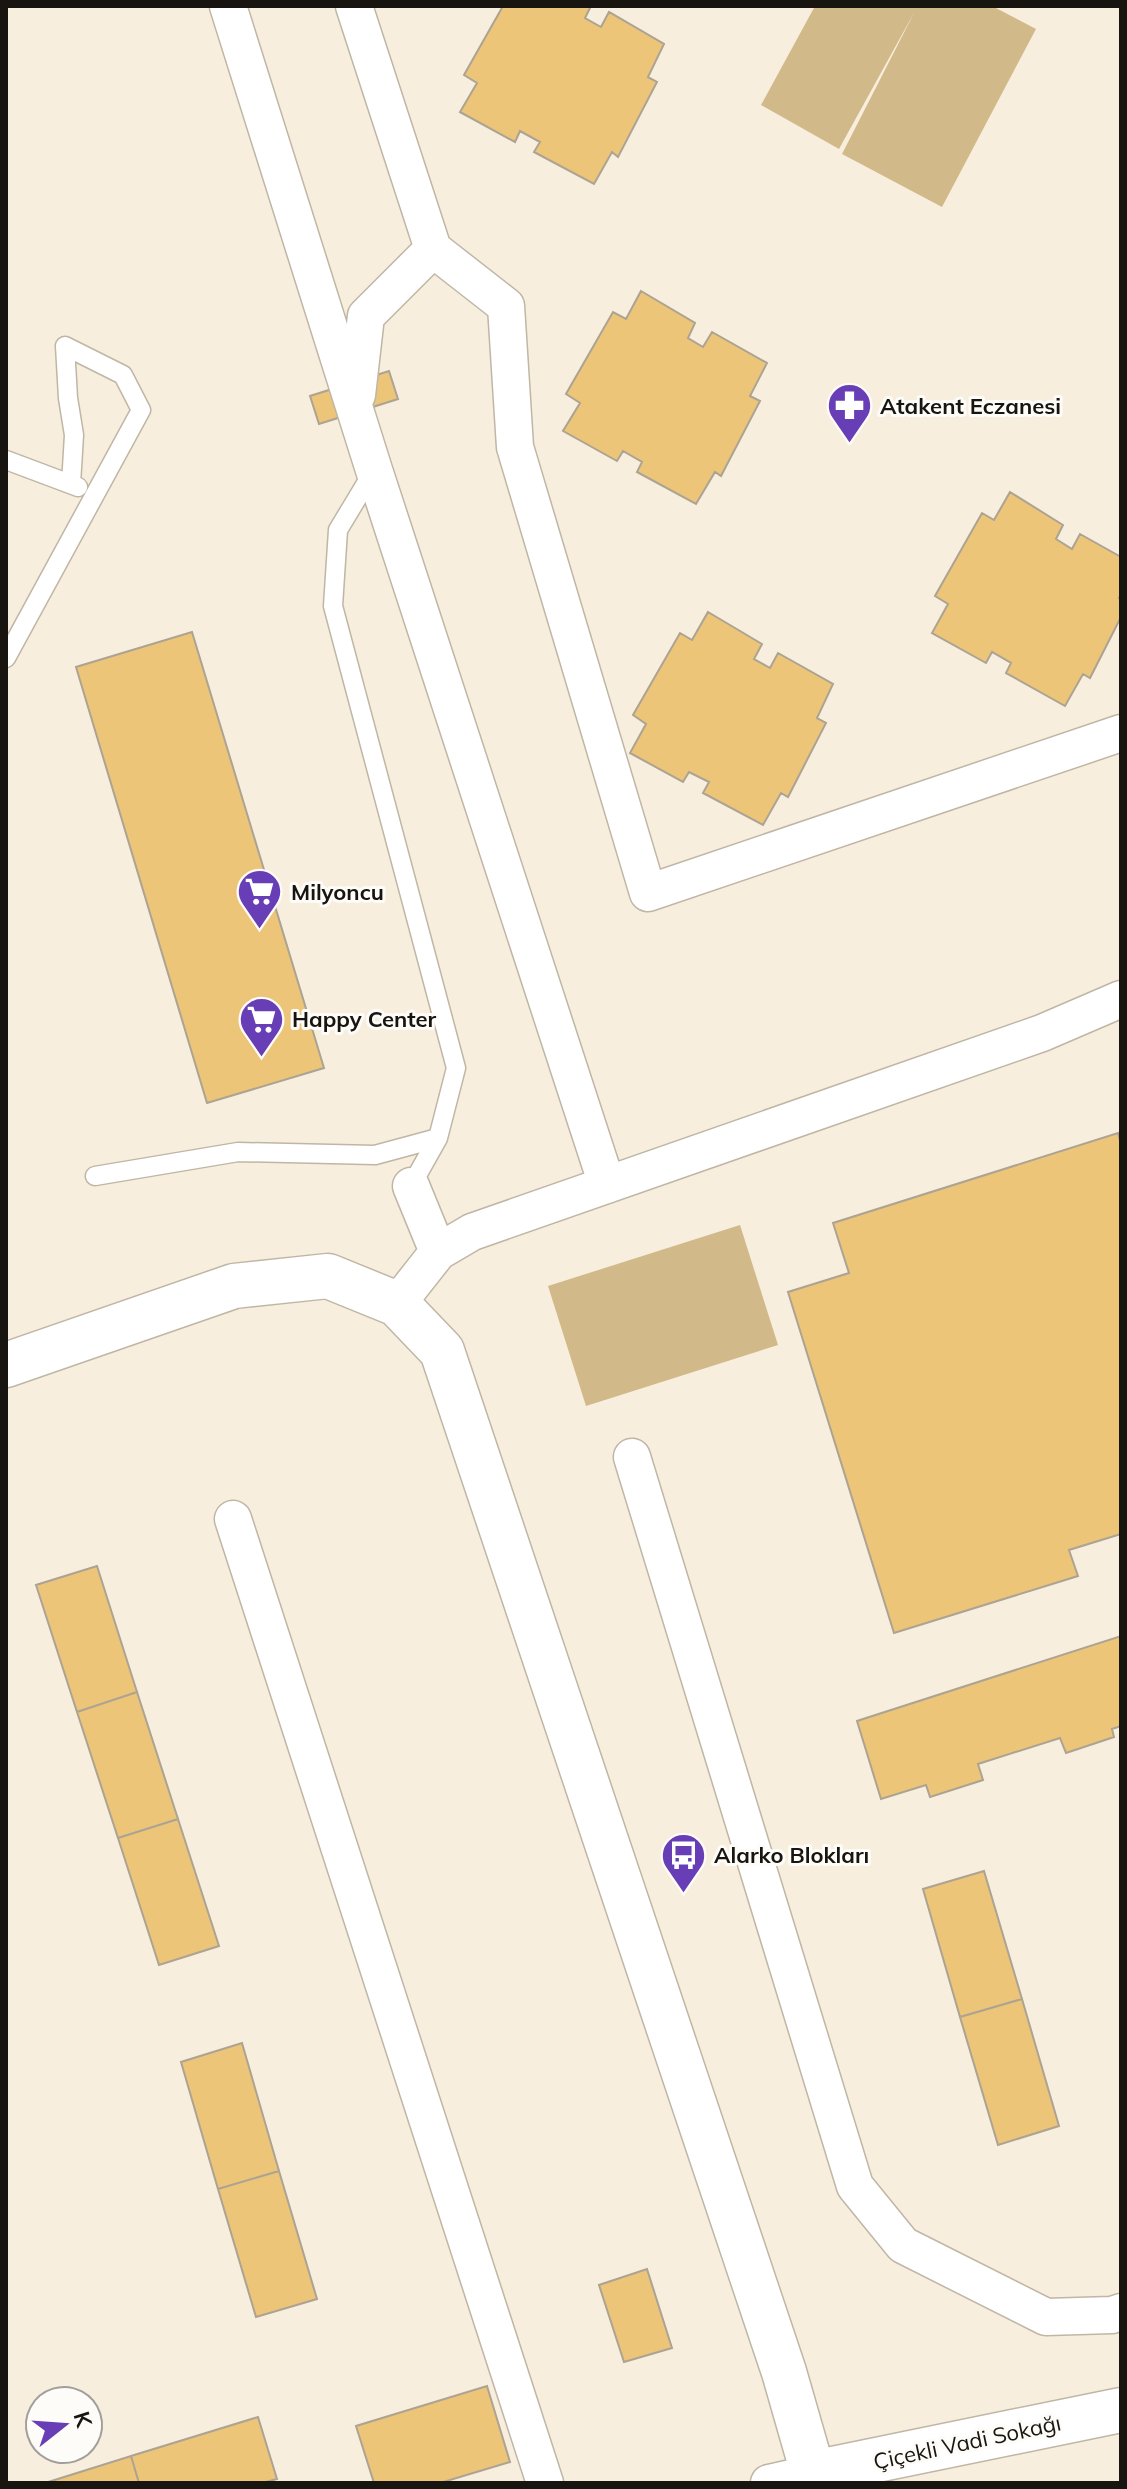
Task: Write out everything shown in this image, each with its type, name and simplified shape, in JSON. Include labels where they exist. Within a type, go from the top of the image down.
[{"type":"street","points":[[228,6],[374,470],[607,1185]]},
{"type":"street","points":[[354,6],[433,249],[506,306],[515,447],[648,893],[1121,733]]},
{"type":"street","points":[[355,409],[366,316],[433,249]]},
{"type":"street","points":[[397,1304],[438,1252],[472,1232],[1042,1033],[1121,999]]},
{"type":"street","points":[[411,1186],[438,1252]]},
{"type":"street","points":[[6,1365],[234,1286],[328,1276],[397,1304],[442,1351],[784,2372],[814,2478],[769,2483]]},
{"type":"street","points":[[632,1457],[855,2186],[903,2245],[1046,2317],[1121,2312]]},
{"type":"street","points":[[233,1519],[545,2483]]},
{"type":"street","name":"Çiçekli Vadi Sokağı","points":[[814,2478],[1121,2410]]},
{"type":"lane","points":[[6,658],[141,410],[123,375],[65,346],[74,435],[71,484]]},
{"type":"lane","points":[[6,460],[95,495]]},
{"type":"lane","points":[[374,470],[338,530],[333,606],[456,1068],[438,1138],[411,1186]]},
{"type":"lane","points":[[95,1176],[238,1152],[375,1155],[438,1138]]},
{"type":"shaded area","points":[[815,6],[992,6],[1036,29],[942,207],[842,154],[915,11],[839,149],[761,105]]},
{"type":"shaded area","points":[[740,1225],[778,1345],[586,1406],[548,1286]]},
{"type":"building","points":[[503,6],[591,6],[585,18],[601,27],[609,12],[664,44],[648,77],[657,82],[618,157],[612,152],[594,184],[534,152],[540,142],[520,131],[515,142],[460,112],[477,83],[464,75]]},
{"type":"building","points":[[641,291],[695,323],[688,338],[703,347],[712,332],[767,363],[750,396],[760,401],[721,476],[715,472],[696,504],[637,472],[642,462],[623,451],[617,461],[563,431],[580,403],[566,394],[613,312],[626,319]]},
{"type":"building","points":[[389,371],[398,399],[319,424],[310,396]]},
{"type":"building","points":[[1010,492],[1063,525],[1056,539],[1072,549],[1080,534],[1121,557],[1121,617],[1090,678],[1083,674],[1065,706],[1006,673],[1011,663],[992,652],[986,663],[932,633],[948,604],[935,596],[982,513],[994,520]]},
{"type":"building","points":[[708,612],[762,644],[754,659],[770,668],[778,653],[833,684],[817,718],[826,723],[788,797],[781,793],[763,825],[703,793],[709,782],[689,772],[683,782],[630,753],[646,724],[633,715],[680,633],[692,640]]},
{"type":"building","points":[[192,632],[324,1068],[207,1103],[76,667]]},
{"type":"building","points":[[1118,1133],[1121,1144],[1121,1534],[1069,1550],[1078,1576],[894,1633],[788,1292],[849,1273],[833,1223]]},
{"type":"building","points":[[97,1566],[137,1692],[77,1712],[36,1585]]},
{"type":"building","points":[[1121,1636],[1121,1726],[1112,1729],[1114,1737],[1066,1753],[1060,1738],[978,1764],[983,1780],[930,1797],[926,1785],[881,1799],[857,1721]]},
{"type":"building","points":[[137,1692],[178,1819],[118,1838],[77,1712]]},
{"type":"building","points":[[178,1819],[219,1946],[159,1965],[118,1838]]},
{"type":"building","points":[[984,1871],[1022,1999],[960,2017],[923,1889]]},
{"type":"building","points":[[1022,1999],[1059,2126],[998,2145],[960,2017]]},
{"type":"building","points":[[242,2043],[279,2171],[218,2189],[181,2062]]},
{"type":"building","points":[[279,2171],[317,2299],[256,2317],[218,2189]]},
{"type":"building","points":[[647,2269],[672,2348],[624,2362],[599,2285]]},
{"type":"building","points":[[487,2386],[510,2462],[440,2483],[374,2483],[356,2426]]},
{"type":"building","points":[[258,2417],[277,2479],[262,2483],[139,2483],[131,2456]]},
{"type":"building","points":[[131,2456],[139,2483],[45,2483],[104,2465]]},
{"type":"place","name":"Atakent Eczanesi","points":[[849,445]]},
{"type":"place","name":"Milyoncu","points":[[260,931]]},
{"type":"place","name":"Happy Center","points":[[261,1058]]},
{"type":"place","name":"Alarko Blokları","points":[[683,1894]]}]
